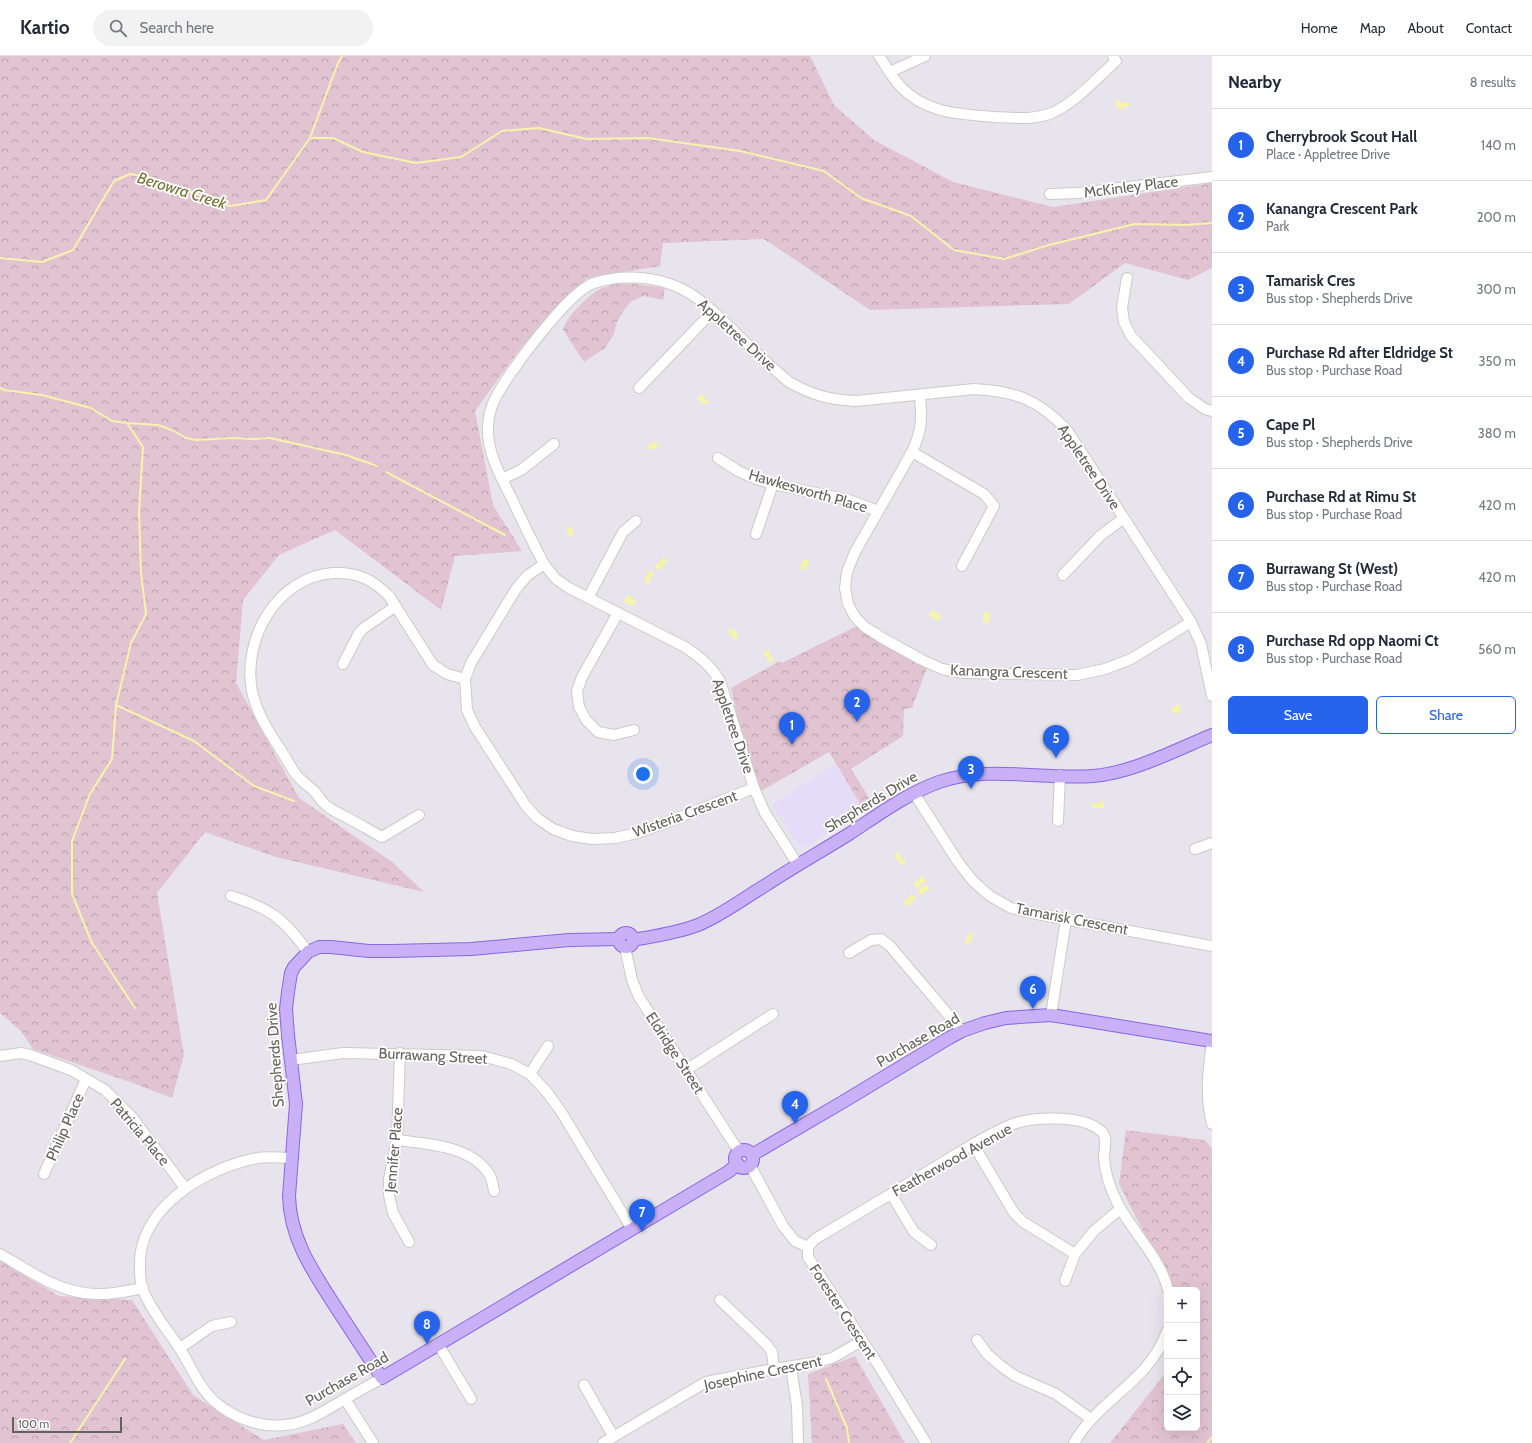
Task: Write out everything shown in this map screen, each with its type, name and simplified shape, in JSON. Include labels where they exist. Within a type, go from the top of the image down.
[{"type":"main road","name":"Shepherds Drive","points":[[382,1378],[316,1276],[297,1239],[289,1205],[291,1158],[296,1104],[286,1009],[288,992],[294,967],[308,952],[319,947],[369,951],[392,951],[471,949],[569,940],[626,942],[671,933],[707,921],[914,793],[948,779],[970,775],[1091,776],[1116,772],[1159,757],[1212,735]]},
{"type":"main road","name":"Purchase Road","points":[[751,1160],[962,1031],[985,1023],[1006,1018],[1051,1015],[1212,1042]]},
{"type":"main road","points":[[746,1150],[751,1160],[745,1167],[738,1164],[736,1157],[740,1151],[746,1150]]},
{"type":"main road","name":"Purchase Road","points":[[382,1378],[728,1172],[738,1164]]},
{"type":"street","points":[[879,56],[900,86],[916,99],[931,107],[954,114],[1018,118],[1038,117],[1052,113],[1065,106],[1116,61],[1113,56]]},
{"type":"street","points":[[890,72],[925,56]]},
{"type":"street","name":"McKinley Place","points":[[1050,194],[1078,193],[1212,177]]},
{"type":"street","name":"Appletree Drive","points":[[798,865],[765,813],[754,788],[720,681],[712,668],[700,656],[685,647],[569,588],[556,579],[544,564],[494,460],[489,440],[488,427],[495,400],[512,371],[560,309],[579,291],[593,283],[612,279],[641,278],[661,281],[680,288],[701,300],[771,367],[789,382],[820,397],[843,401],[856,401],[920,396],[974,389],[994,390],[1029,400],[1046,410],[1067,430],[1191,622],[1201,644],[1212,696]]},
{"type":"street","points":[[1127,278],[1122,307],[1124,322],[1130,336],[1189,398],[1205,409],[1212,411]]},
{"type":"street","points":[[639,388],[713,311]]},
{"type":"street","name":"Kanangra Crescent","points":[[920,396],[922,418],[919,436],[912,452],[855,552],[847,572],[845,588],[848,604],[855,617],[865,627],[922,660],[942,669],[963,673],[1077,674],[1105,669],[1130,659],[1191,622]]},
{"type":"street","points":[[502,479],[521,470],[554,444]]},
{"type":"street","points":[[912,452],[984,494],[994,506],[962,566]]},
{"type":"street","name":"Hawkesworth Place","points":[[718,458],[738,471],[756,479],[772,484],[849,500],[878,512]]},
{"type":"street","points":[[756,534],[772,484]]},
{"type":"street","points":[[1063,575],[1100,536],[1124,518]]},
{"type":"street","points":[[588,598],[623,532],[636,521]]},
{"type":"street","name":"Wisteria Crescent","points":[[544,564],[528,576],[516,589],[471,663],[465,679],[467,710],[474,727],[526,806],[537,818],[558,831],[572,836],[592,839],[615,838],[636,833],[754,788]]},
{"type":"street","points":[[419,814],[382,837],[327,806],[298,777],[257,709],[252,690],[250,672],[254,642],[271,608],[286,592],[298,583],[313,576],[343,573],[369,579],[380,586],[396,606],[433,665],[447,674],[465,679]]},
{"type":"street","points":[[343,664],[356,639],[364,628],[396,606]]},
{"type":"street","points":[[618,613],[582,677],[577,691],[579,707],[586,720],[598,732],[614,735],[634,730]]},
{"type":"street","points":[[1058,821],[1060,776]]},
{"type":"street","name":"Tamarisk Crescent","points":[[914,793],[958,862],[973,881],[990,896],[1011,908],[1066,920],[1212,946]]},
{"type":"street","points":[[1195,849],[1212,843]]},
{"type":"street","points":[[231,896],[253,903],[281,920],[294,933],[308,952]]},
{"type":"street","points":[[1051,1015],[1066,920]]},
{"type":"street","points":[[849,952],[871,940],[881,940],[890,946],[962,1031]]},
{"type":"street","name":"Eldridge Street","points":[[626,942],[632,980],[639,997],[740,1151]]},
{"type":"street","points":[[686,1070],[773,1014]]},
{"type":"street","points":[[1212,1042],[1208,1070],[1207,1094],[1212,1124]]},
{"type":"street","points":[[530,1074],[548,1046]]},
{"type":"street","name":"Patricia Place","points":[[0,1056],[21,1053],[30,1055],[71,1070],[105,1090],[132,1117],[185,1188]]},
{"type":"street","name":"Burrawang Street","points":[[291,1060],[343,1053],[400,1053],[482,1056],[510,1064],[530,1074],[546,1091],[560,1110],[632,1229]]},
{"type":"street","name":"Jennifer Place","points":[[400,1053],[397,1140],[389,1179],[389,1195],[393,1213],[409,1242]]},
{"type":"street","name":"Philip Place","points":[[44,1174],[86,1080]]},
{"type":"street","name":"Featherwood Avenue","points":[[808,1247],[815,1239],[973,1144],[1009,1125],[1028,1120],[1052,1118],[1076,1121],[1092,1126],[1102,1132],[1105,1138],[1104,1158],[1107,1176],[1111,1190],[1120,1210]]},
{"type":"street","points":[[397,1140],[442,1146],[462,1153],[480,1163],[490,1175],[494,1191]]},
{"type":"street","points":[[973,1144],[1014,1213],[1023,1222],[1075,1254]]},
{"type":"street","name":"Purchase Road","points":[[291,1158],[260,1157],[228,1165],[185,1188],[169,1201],[145,1237],[141,1253],[140,1268],[143,1288],[148,1300],[180,1348],[202,1385],[214,1401],[231,1414],[246,1420],[262,1424],[284,1426],[297,1423],[318,1415],[382,1378]]},
{"type":"street","name":"Forester Crescent","points":[[751,1160],[783,1226],[795,1241],[808,1247],[808,1257],[811,1264],[862,1341],[926,1443]]},
{"type":"street","points":[[891,1194],[914,1232],[931,1245]]},
{"type":"street","points":[[1065,1281],[1075,1254],[1094,1231],[1120,1210],[1160,1269],[1167,1287]]},
{"type":"street","points":[[0,1254],[44,1280],[69,1290],[96,1294],[143,1288]]},
{"type":"street","points":[[720,1300],[766,1344],[772,1352],[774,1369]]},
{"type":"street","points":[[180,1348],[212,1326],[231,1322]]},
{"type":"street","points":[[1074,1443],[1081,1431],[1091,1419],[1151,1362],[1159,1351],[1164,1338]]},
{"type":"street","points":[[977,1340],[987,1354],[1000,1366],[1015,1376],[1056,1394],[1091,1419]]},
{"type":"street","name":"Josephine Crescent","points":[[603,1443],[706,1382],[832,1358],[862,1341]]},
{"type":"street","points":[[438,1344],[471,1399]]},
{"type":"street","points":[[791,1367],[797,1406],[798,1443]]},
{"type":"street","points":[[584,1385],[613,1436]]},
{"type":"street","points":[[345,1399],[373,1443]]},
{"type":"shaded area","points":[[1119,99],[1122,103],[1131,103],[1131,105],[1119,110],[1115,102]]},
{"type":"shaded area","points":[[701,394],[709,402],[707,405],[703,404],[697,398]]},
{"type":"shaded area","points":[[655,441],[659,445],[652,450],[648,449],[648,445]]},
{"type":"shaded area","points":[[570,526],[574,531],[574,536],[571,537],[568,535],[566,529]]},
{"type":"shaded area","points":[[664,557],[668,560],[659,571],[654,566]]},
{"type":"shaded area","points":[[803,559],[809,561],[810,563],[806,567],[806,570],[800,569]]},
{"type":"shaded area","points":[[649,570],[654,573],[648,584],[644,580],[647,576],[647,571]]},
{"type":"shaded area","points":[[628,595],[635,599],[636,603],[634,606],[625,603],[624,600]]},
{"type":"shaded area","points":[[932,610],[942,616],[938,621],[929,615]]},
{"type":"shaded area","points":[[983,612],[989,612],[990,622],[984,623]]},
{"type":"shaded area","points":[[732,628],[739,636],[735,640],[731,634],[728,633],[728,630]]},
{"type":"shaded area","points":[[768,650],[774,661],[770,663],[763,652]]},
{"type":"shaded area","points":[[1180,704],[1181,711],[1174,714],[1171,708]]},
{"type":"shaded area","points":[[836,764],[864,810],[805,847],[798,845],[772,805]]},
{"type":"shaded area","points":[[1102,800],[1104,801],[1104,808],[1093,808],[1092,803],[1100,803]]},
{"type":"shaded area","points":[[898,852],[906,863],[902,866],[894,855]]},
{"type":"shaded area","points":[[922,876],[926,881],[917,888],[913,884]]},
{"type":"shaded area","points":[[926,884],[929,889],[921,895],[917,891]]},
{"type":"shaded area","points":[[911,894],[916,898],[907,907],[903,903]]},
{"type":"shaded area","points":[[970,932],[974,934],[968,945],[964,942]]},
{"type":"green space","points":[[0,56],[810,56],[834,105],[874,140],[953,182],[1053,207],[1212,183],[1212,268],[1188,280],[1125,263],[1069,304],[870,310],[764,239],[663,243],[660,266],[587,278],[522,346],[475,411],[493,505],[522,551],[455,556],[441,610],[335,530],[279,555],[243,600],[236,683],[299,798],[392,862],[424,892],[276,857],[205,832],[157,893],[184,1055],[172,1098],[33,1049],[21,1031],[0,1013]]},
{"type":"green space","points":[[616,284],[635,284],[665,288],[663,300],[644,296],[632,301],[624,310],[617,322],[614,334],[605,348],[584,362],[563,330],[565,325],[577,308],[593,293],[602,288]]},
{"type":"green space","points":[[857,626],[927,668],[912,708],[904,709],[903,736],[851,769],[873,804],[864,810],[829,752],[761,791],[758,787],[737,716],[731,688],[780,661],[782,663]]},
{"type":"green space","points":[[1126,1130],[1205,1140],[1212,1149],[1212,1443],[1110,1443],[1164,1374],[1164,1431],[1200,1431],[1200,1287],[1171,1287],[1119,1184]]},
{"type":"green space","points":[[0,1261],[59,1296],[132,1300],[193,1395],[264,1440],[343,1424],[356,1443],[0,1443]]},
{"type":"green space","points":[[855,1356],[905,1443],[812,1443],[808,1374]]},
{"type":"waterway","name":"Berowra Creek","points":[[0,258],[42,262],[73,250],[114,181],[130,174],[151,178],[230,206],[266,200],[310,138],[342,56]]},
{"type":"waterway","points":[[310,138],[333,138],[363,152],[416,163],[461,157],[502,131],[539,128],[587,139],[648,138],[740,151],[824,171],[861,198],[911,216],[954,250],[1004,259],[1049,245],[1135,224],[1186,225],[1212,223]]},
{"type":"waterway","points":[[0,388],[4,390],[42,395],[91,408],[112,421],[158,425],[172,430],[186,438],[196,440],[270,438],[346,455],[377,466]]},
{"type":"waterway","points":[[127,423],[143,447],[139,512],[141,573],[146,614],[131,643],[116,705],[112,759],[90,794],[72,841],[72,894],[92,943],[135,1008]]},
{"type":"waterway","points":[[386,472],[505,535]]},
{"type":"waterway","points":[[116,705],[194,741],[254,786],[294,801]]},
{"type":"waterway","points":[[70,1443],[125,1359]]},
{"type":"waterway","points":[[826,1379],[847,1428],[849,1443]]},
{"type":"waterway","points":[[1207,1443],[1212,1437]]},
{"type":"place","name":"Kanangra Crescent Park","points":[[857,722]]},
{"type":"place","name":"Cherrybrook Scout Hall","points":[[792,745]]},
{"type":"place","name":"Cape Pl","points":[[1056,758]]},
{"type":"place","name":"Tamarisk Cres","points":[[971,789]]},
{"type":"place","name":"Purchase Rd at Rimu St","points":[[1033,1009]]},
{"type":"place","name":"Purchase Rd after Eldridge St","points":[[795,1124]]},
{"type":"place","name":"Burrawang St (West)","points":[[642,1232]]},
{"type":"place","name":"Purchase Rd opp Naomi Ct","points":[[427,1344]]}]
